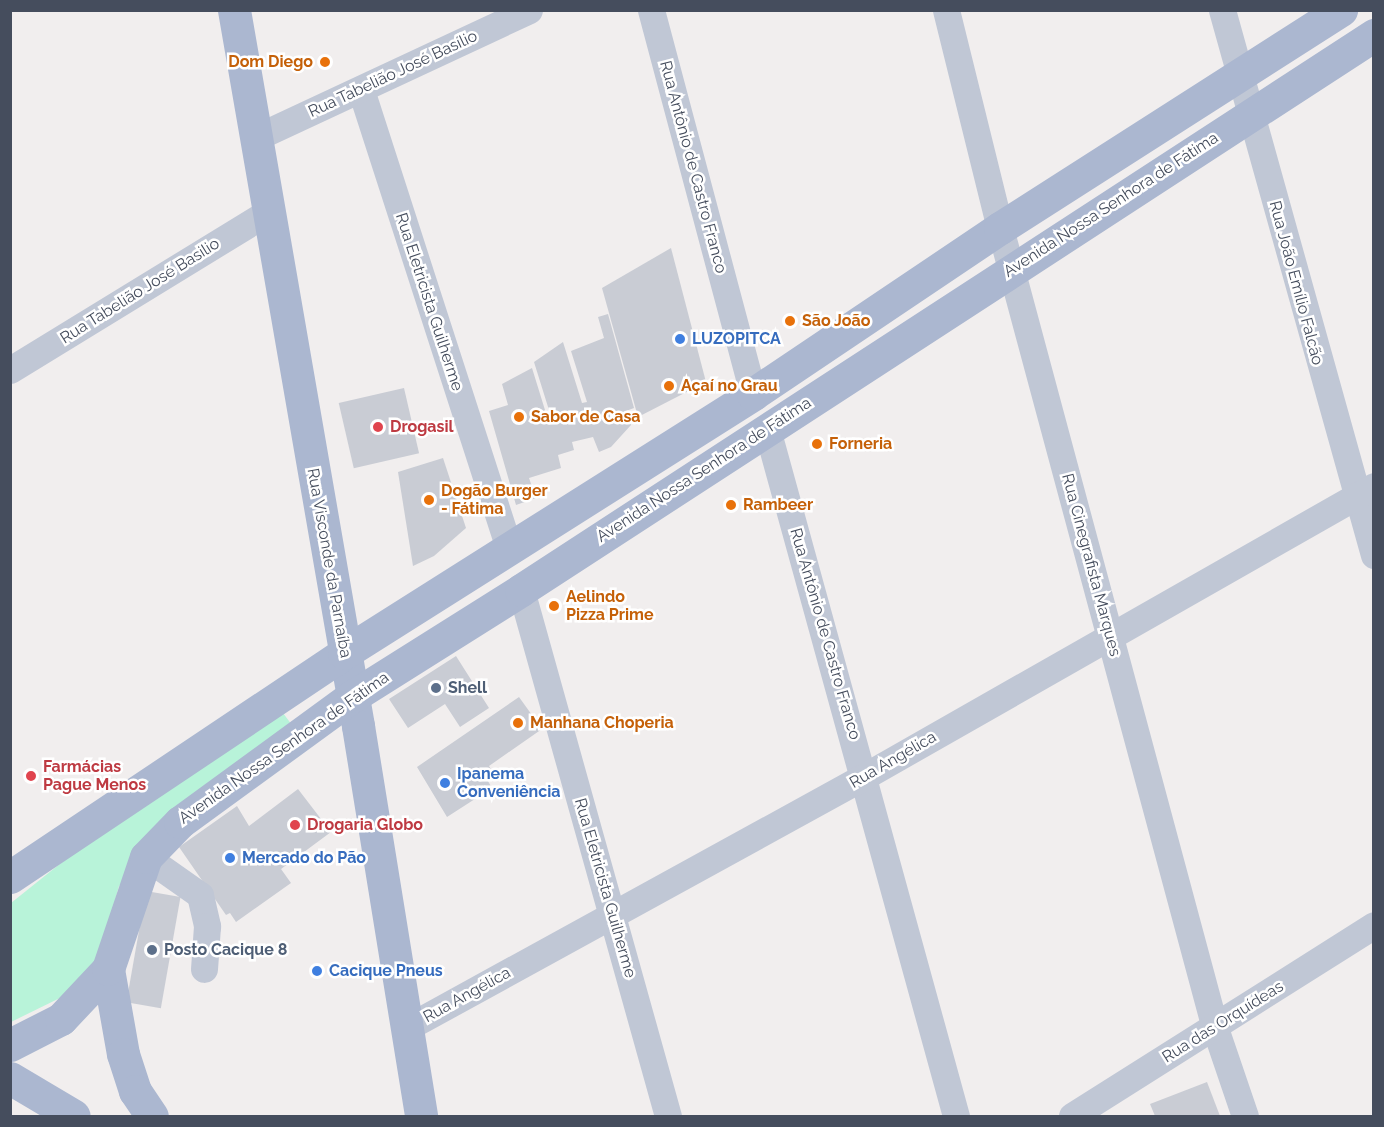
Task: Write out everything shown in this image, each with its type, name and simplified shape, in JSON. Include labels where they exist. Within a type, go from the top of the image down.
[{"type":"main road","name":"Rua Visconde da Parnaíba","points":[[234,10],[353,696],[421,1116]]},
{"type":"main road","points":[[10,877],[344,653],[753,394],[1000,228],[1240,77],[1341,10]]},
{"type":"main road","name":"Avenida Nossa Senhora de Fátima","points":[[108,969],[146,857],[180,822],[353,696],[1374,35]]},
{"type":"main road","points":[[10,1045],[61,1019],[108,969]]},
{"type":"main road","points":[[108,969],[123,1054],[135,1090],[152,1116]]},
{"type":"main road","points":[[10,1078],[74,1116]]},
{"type":"street","name":"Rua Tabelião José Basílio","points":[[257,136],[361,90],[530,10]]},
{"type":"street","name":"Rua Antônio de Castro Franco","points":[[651,10],[753,394]]},
{"type":"street","name":"Rua Cinegrafista Marques","points":[[946,10],[1000,228],[1215,1028],[1245,1116]]},
{"type":"street","name":"Rua João Emílio Falcão","points":[[1222,10],[1250,116],[1364,491],[1374,555]]},
{"type":"street","name":"Rua Eletricista Guilherme","points":[[361,90],[508,549]]},
{"type":"street","name":"Rua Tabelião José Basilio","points":[[10,370],[269,211]]},
{"type":"street","name":"Rua Antônio de Castro Franco","points":[[767,429],[865,776],[956,1116]]},
{"type":"street","name":"Rua Angélica","points":[[408,1027],[614,916],[865,776],[1364,491]]},
{"type":"street","name":"Rua Eletricista Guilherme","points":[[520,590],[614,916],[668,1116]]},
{"type":"street","points":[[146,857],[200,896],[207,926],[204,969]]},
{"type":"street","name":"Rua das Orquídeas","points":[[1072,1116],[1215,1028],[1374,925]]},
{"type":"green space","points":[[283,713],[292,725],[119,886],[100,955],[64,996],[11,1022],[11,903],[91,839]]},
{"type":"building","points":[[671,248],[706,382],[638,417],[602,288]]},
{"type":"building","points":[[608,314],[634,408],[626,411],[631,425],[611,447],[599,452],[593,437],[572,442],[574,450],[558,455],[561,468],[529,478],[536,498],[516,505],[489,411],[508,405],[502,384],[532,368],[549,423],[553,423],[534,362],[563,342],[582,403],[587,402],[571,351],[604,338],[598,317]]},
{"type":"building","name":"Drogasil","points":[[404,388],[419,453],[354,468],[339,403]]},
{"type":"building","name":"Dogão Burger - Fátima","points":[[443,458],[466,528],[434,556],[413,566],[398,472]]},
{"type":"building","points":[[456,656],[489,708],[460,727],[445,704],[408,728],[389,699]]},
{"type":"building","points":[[519,697],[542,729],[489,766],[492,771],[485,776],[492,788],[447,817],[417,767]]},
{"type":"building","name":"Mercado do Pão","points":[[298,789],[331,832],[281,869],[291,883],[236,922],[230,913],[226,915],[179,847],[237,806],[249,826]]},
{"type":"building","points":[[146,891],[180,897],[161,1008],[126,1002]]},
{"type":"building","points":[[1207,1082],[1220,1116],[1155,1116],[1150,1104]]},
{"type":"place","name":"Dom Diego","points":[[325,62]]},
{"type":"place","name":"São João","points":[[790,321]]},
{"type":"place","name":"LUZOPITCA","points":[[680,339]]},
{"type":"place","name":"Açaí no Grau","points":[[669,386]]},
{"type":"place","name":"Sabor de Casa","points":[[519,417]]},
{"type":"place","name":"Drogasil","points":[[378,427]]},
{"type":"place","name":"Forneria","points":[[817,444]]},
{"type":"place","name":"Dogão Burger - Fátima","points":[[429,500]]},
{"type":"place","name":"Rambeer","points":[[731,505]]},
{"type":"place","name":"Aelindo Pizza Prime","points":[[554,606]]},
{"type":"place","name":"Shell","points":[[436,688]]},
{"type":"place","name":"Manhana Choperia","points":[[518,723]]},
{"type":"place","name":"Farmácias Pague Menos","points":[[31,776]]},
{"type":"place","name":"Ipanema Conveniência","points":[[445,783]]},
{"type":"place","name":"Drogaria Globo","points":[[295,825]]},
{"type":"place","name":"Mercado do Pão","points":[[230,858]]},
{"type":"place","name":"Posto Cacique 8","points":[[152,950]]},
{"type":"place","name":"Cacique Pneus","points":[[317,971]]}]
